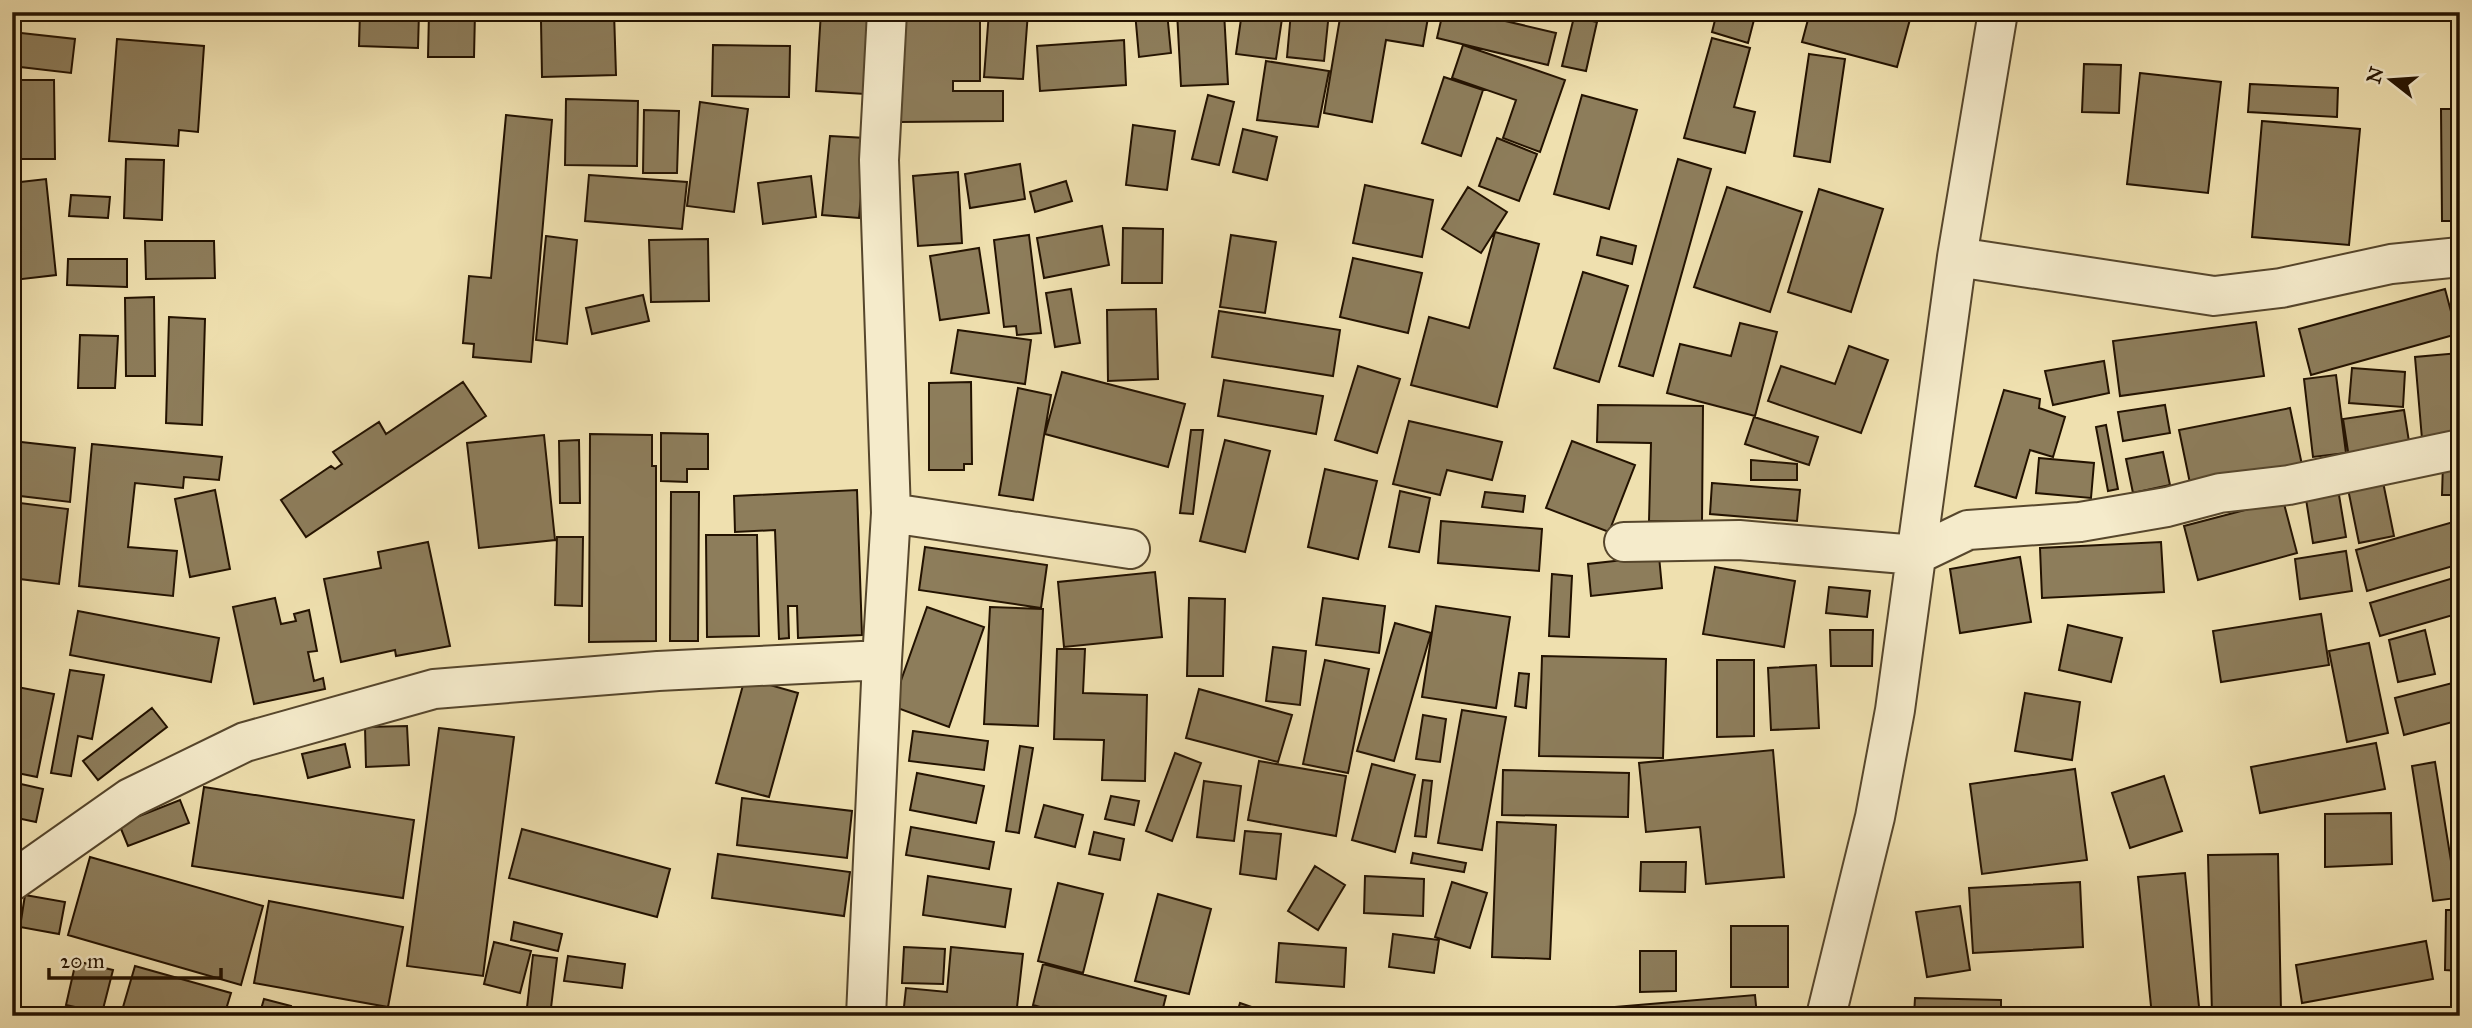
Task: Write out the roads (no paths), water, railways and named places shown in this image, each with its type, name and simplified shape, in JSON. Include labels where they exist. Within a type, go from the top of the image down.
[{"type":"street","points":[[866,1016],[891,513],[879,160],[887,12]]},
{"type":"street","points":[[1826,1016],[1875,817],[1895,710],[1957,257],[1998,12]]},
{"type":"street","points":[[1957,257],[2214,296],[2281,288],[2391,264],[2460,257]]},
{"type":"street","points":[[1624,542],[1739,540],[1916,555],[1968,530],[2080,522],[2167,507],[2220,493],[2289,485],[2460,449]]},
{"type":"street","points":[[891,513],[1130,550]]},
{"type":"street","points":[[12,881],[130,798],[245,742],[434,689],[658,671],[882,660]]}]
